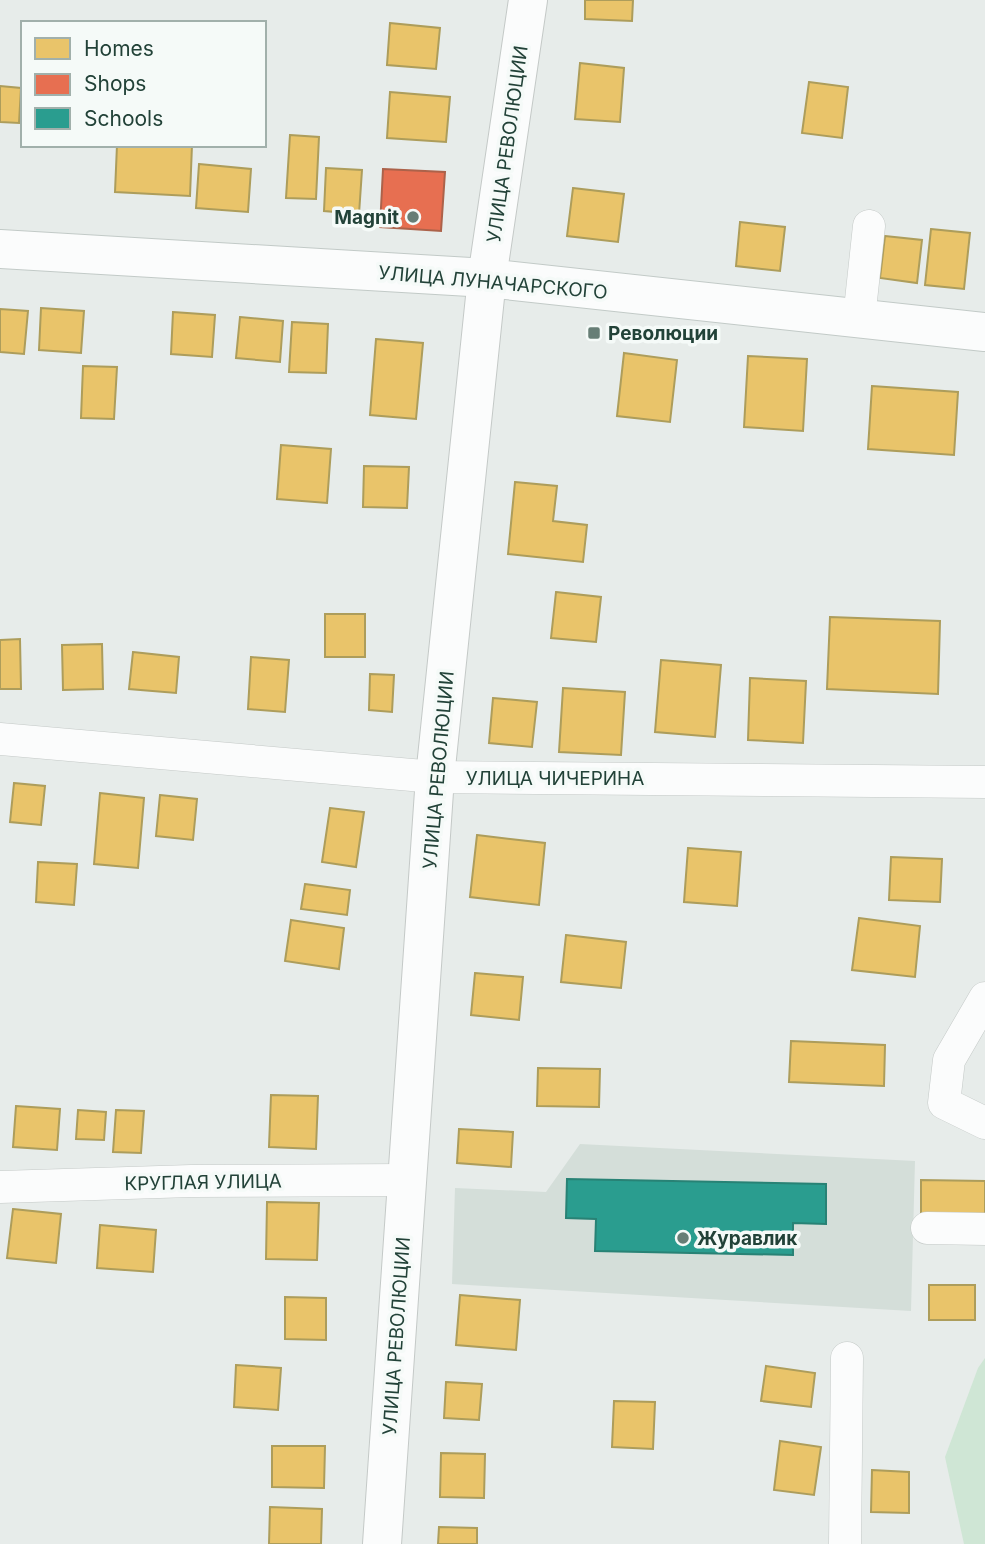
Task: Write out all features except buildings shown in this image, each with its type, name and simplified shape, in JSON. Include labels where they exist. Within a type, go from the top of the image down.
[{"type":"street","name":"УЛИЦА РЕВОЛЮЦИИ","points":[[382,1544],[435,777],[487,278],[528,0]]},
{"type":"street","points":[[859,319],[869,226]]},
{"type":"street","name":"УЛИЦА ЛУНАЧАРСКОГО","points":[[0,249],[487,278],[985,332]]},
{"type":"street","name":"УЛИЦА ЧИЧЕРИНА","points":[[0,739],[435,777],[985,782]]},
{"type":"street","points":[[985,998],[949,1060],[944,1104],[985,1124]]},
{"type":"street","name":"КРУГЛАЯ УЛИЦА","points":[[0,1187],[191,1181],[407,1180]]},
{"type":"street","points":[[927,1228],[985,1229]]},
{"type":"street","points":[[845,1544],[846,1358]]},
{"type":"shaded area","name":"Журавлик","points":[[580,1144],[915,1161],[911,1311],[452,1284],[455,1188],[546,1192]]},
{"type":"green space","points":[[985,1358],[985,1544],[964,1544],[945,1457],[978,1368]]},
{"type":"place","name":"Magnit","points":[[413,217]]},
{"type":"place","name":"Революции","points":[[594,333]]},
{"type":"place","name":"Журавлик","points":[[683,1238]]}]
